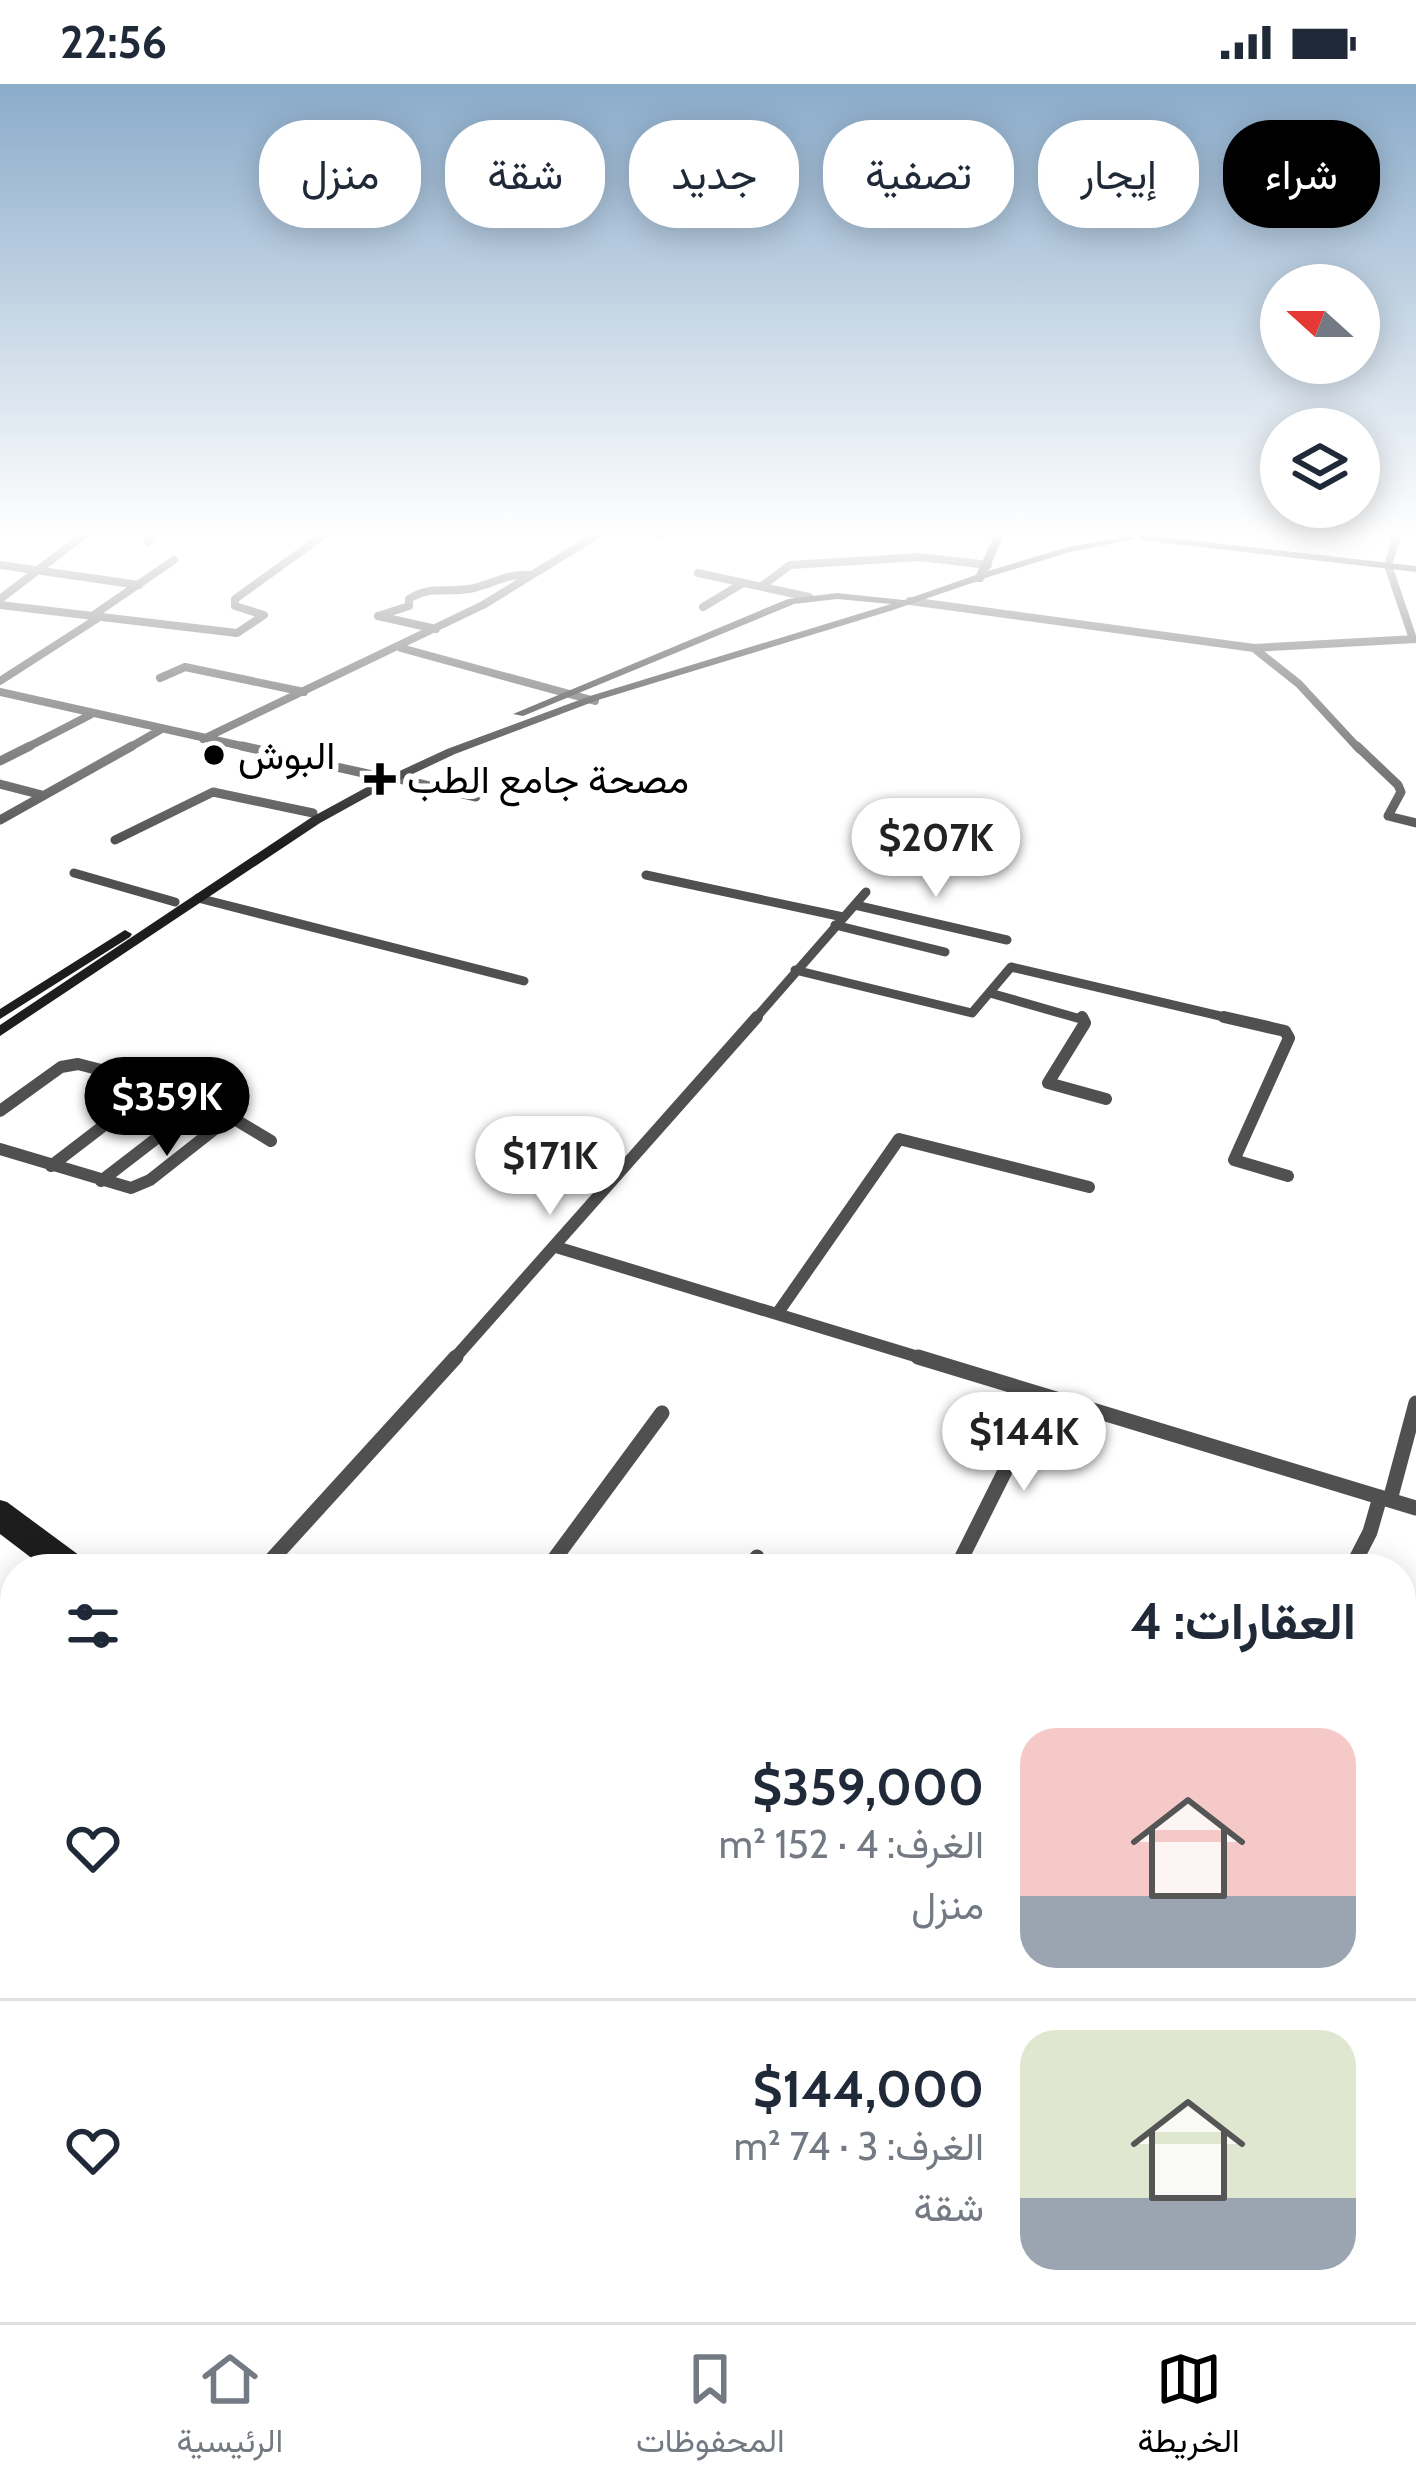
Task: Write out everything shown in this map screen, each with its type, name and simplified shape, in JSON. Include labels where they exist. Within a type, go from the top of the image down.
[{"type":"street","points":[[0,681],[65,636]]},
{"type":"street","points":[[203,739],[421,636]]},
{"type":"street","points":[[0,1015],[313,813],[384,776],[706,636]]},
{"type":"street","points":[[498,728],[797,636]]},
{"type":"street","points":[[1166,636],[1254,648],[1414,639]]},
{"type":"street","points":[[400,647],[595,701]]},
{"type":"street","points":[[1254,648],[1296,679],[1363,753],[1395,778],[1401,792],[1388,816],[1416,824]]},
{"type":"street","points":[[160,678],[185,667],[305,692]]},
{"type":"street","points":[[0,692],[476,797]]},
{"type":"street","points":[[0,761],[90,714]]},
{"type":"street","points":[[0,820],[160,730]]},
{"type":"street","points":[[0,1032],[384,776]]},
{"type":"street","points":[[0,784],[43,795]]},
{"type":"street","points":[[115,840],[213,792],[313,813]]},
{"type":"street","points":[[74,873],[175,902]]},
{"type":"street","points":[[646,874],[945,952]]},
{"type":"street","points":[[277,1554],[556,1247],[866,892]]},
{"type":"street","points":[[198,898],[524,982]]},
{"type":"street","points":[[855,905],[1007,940]]},
{"type":"street","points":[[795,970],[976,1012],[1011,967],[1285,1031],[1289,1038],[1234,1160],[1288,1177]]},
{"type":"street","points":[[39,990],[56,994]]},
{"type":"street","points":[[990,993],[1082,1016],[1085,1023],[1048,1083],[1106,1099]]},
{"type":"street","points":[[0,1111],[72,1063],[205,1100],[271,1141]]},
{"type":"street","points":[[50,1166],[158,1084]]},
{"type":"street","points":[[100,1181],[205,1100]]},
{"type":"street","points":[[0,1149],[122,1188],[143,1184],[230,1117]]},
{"type":"street","points":[[776,1314],[899,1139],[1088,1187]]},
{"type":"street","points":[[556,1247],[1416,1508]]},
{"type":"street","points":[[964,1554],[1043,1395]]},
{"type":"street","points":[[1359,1554],[1385,1499],[1416,1403]]},
{"type":"street","points":[[558,1554],[662,1413]]},
{"type":"street","points":[[0,1507],[64,1554]]},
{"type":"street","points":[[0,1523],[40,1554]]},
{"type":"place","name":"البوش","points":[[214,755]]},
{"type":"place","name":"مصحة جامع الطب","points":[[380,779]]}]
